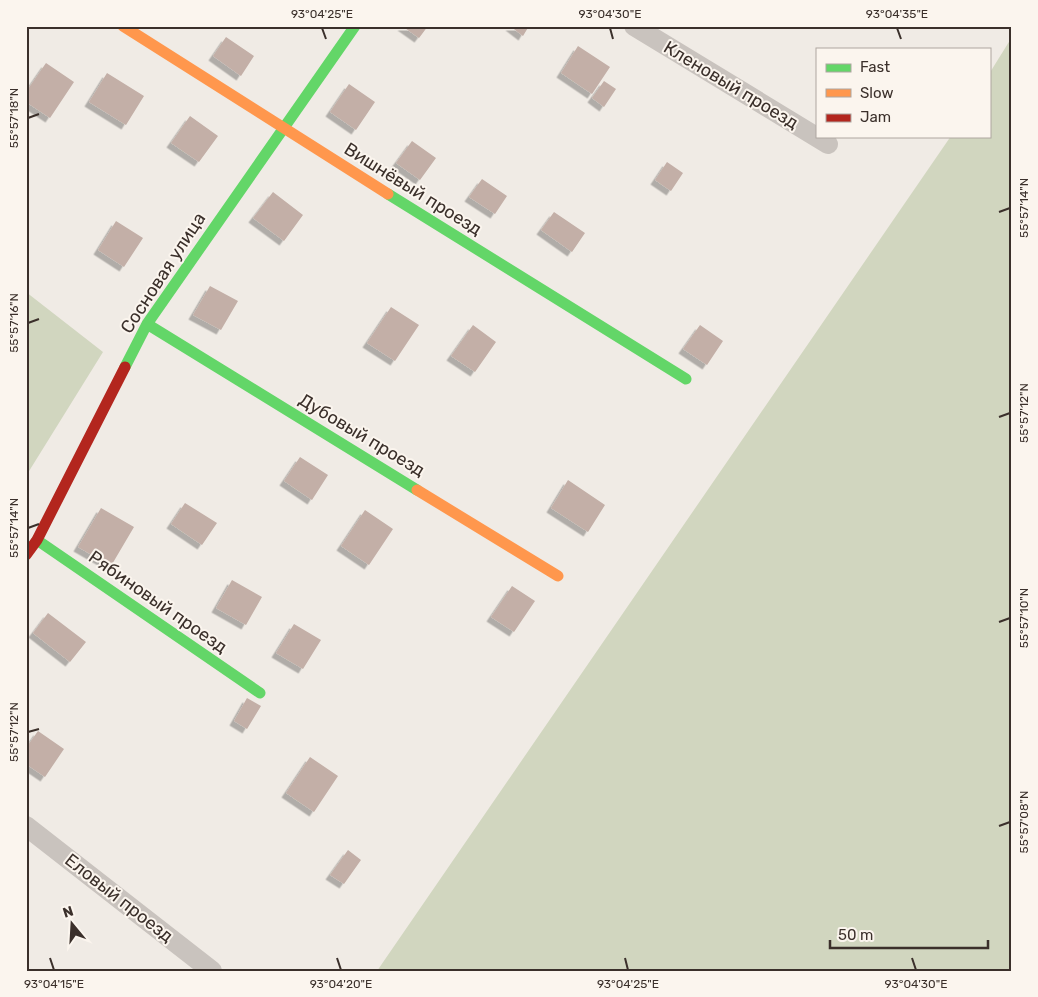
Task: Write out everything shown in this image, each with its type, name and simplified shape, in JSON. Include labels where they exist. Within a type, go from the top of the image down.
[{"type":"street","name":"Вишнёвый проезд","points":[[123,26],[283,129],[686,379]]},
{"type":"street","name":"Сосновая улица","points":[[26,555],[37,540],[147,324],[355,26]]},
{"type":"street","name":"Кленовый проезд","points":[[634,26],[816,137]]},
{"type":"street","name":"Кленовый проезд","points":[[818,138],[828,144]]},
{"type":"street","name":"Дубовый проезд","points":[[147,324],[558,576]]},
{"type":"street","name":"Рябиновый проезд","points":[[37,540],[260,694]]},
{"type":"street","name":"Еловый проезд","points":[[26,826],[212,971]]},
{"type":"green space","points":[[1012,37],[1012,971],[377,971],[950,138],[990,138],[990,72]]},
{"type":"green space","points":[[26,292],[103,352],[26,476]]},
{"type":"building","points":[[402,26],[428,26],[419,38]]},
{"type":"building","points":[[510,26],[529,26],[523,36]]},
{"type":"building","points":[[226,37],[254,56],[241,76],[213,56]]},
{"type":"building","points":[[578,46],[610,67],[592,94],[561,73]]},
{"type":"building","points":[[46,63],[74,82],[50,118],[26,102],[26,92]]},
{"type":"building","points":[[107,73],[144,96],[126,125],[89,102]]},
{"type":"building","points":[[604,81],[616,89],[604,107],[592,98]]},
{"type":"building","points":[[349,84],[375,102],[356,130],[330,112]]},
{"type":"building","points":[[190,116],[218,136],[199,162],[171,143]]},
{"type":"building","points":[[412,141],[436,158],[420,180],[396,163]]},
{"type":"building","points":[[667,162],[683,173],[671,191],[655,180]]},
{"type":"building","points":[[482,179],[507,196],[495,214],[469,197]]},
{"type":"building","points":[[273,192],[303,215],[284,241],[253,218]]},
{"type":"building","points":[[554,212],[585,233],[572,252],[541,230]]},
{"type":"building","points":[[116,221],[143,238],[124,267],[98,250]]},
{"type":"building","points":[[210,286],[238,301],[221,330],[193,315]]},
{"type":"building","points":[[391,307],[419,325],[395,361],[367,343]]},
{"type":"building","points":[[473,325],[496,342],[475,372],[451,356]]},
{"type":"building","points":[[700,325],[723,341],[707,365],[683,349]]},
{"type":"building","points":[[300,457],[328,475],[312,500],[284,481]]},
{"type":"building","points":[[568,480],[605,505],[588,532],[551,508]]},
{"type":"building","points":[[185,503],[217,523],[202,545],[171,524]]},
{"type":"building","points":[[101,508],[134,527],[111,566],[78,547]]},
{"type":"building","points":[[365,510],[393,529],[369,565],[341,546]]},
{"type":"building","points":[[232,580],[262,597],[246,625],[216,608]]},
{"type":"building","points":[[512,586],[535,601],[514,632],[491,617]]},
{"type":"building","points":[[48,613],[86,642],[70,662],[33,633]]},
{"type":"building","points":[[294,624],[321,640],[303,669],[276,653]]},
{"type":"building","points":[[247,698],[261,706],[247,729],[234,721]]},
{"type":"building","points":[[38,731],[64,749],[45,777],[26,764],[26,748]]},
{"type":"building","points":[[310,757],[338,776],[314,812],[286,793]]},
{"type":"building","points":[[348,850],[361,860],[344,884],[330,875]]},
{"type":"traffic: fast","points":[[125,367],[147,324],[355,26]]},
{"type":"traffic: fast","points":[[388,194],[686,379]]},
{"type":"traffic: fast","points":[[147,324],[417,490]]},
{"type":"traffic: fast","points":[[37,540],[260,693]]},
{"type":"traffic: slow","points":[[123,26],[388,194]]},
{"type":"traffic: slow","points":[[417,490],[558,576]]},
{"type":"traffic: jam","points":[[26,555],[37,540],[125,367]]}]
